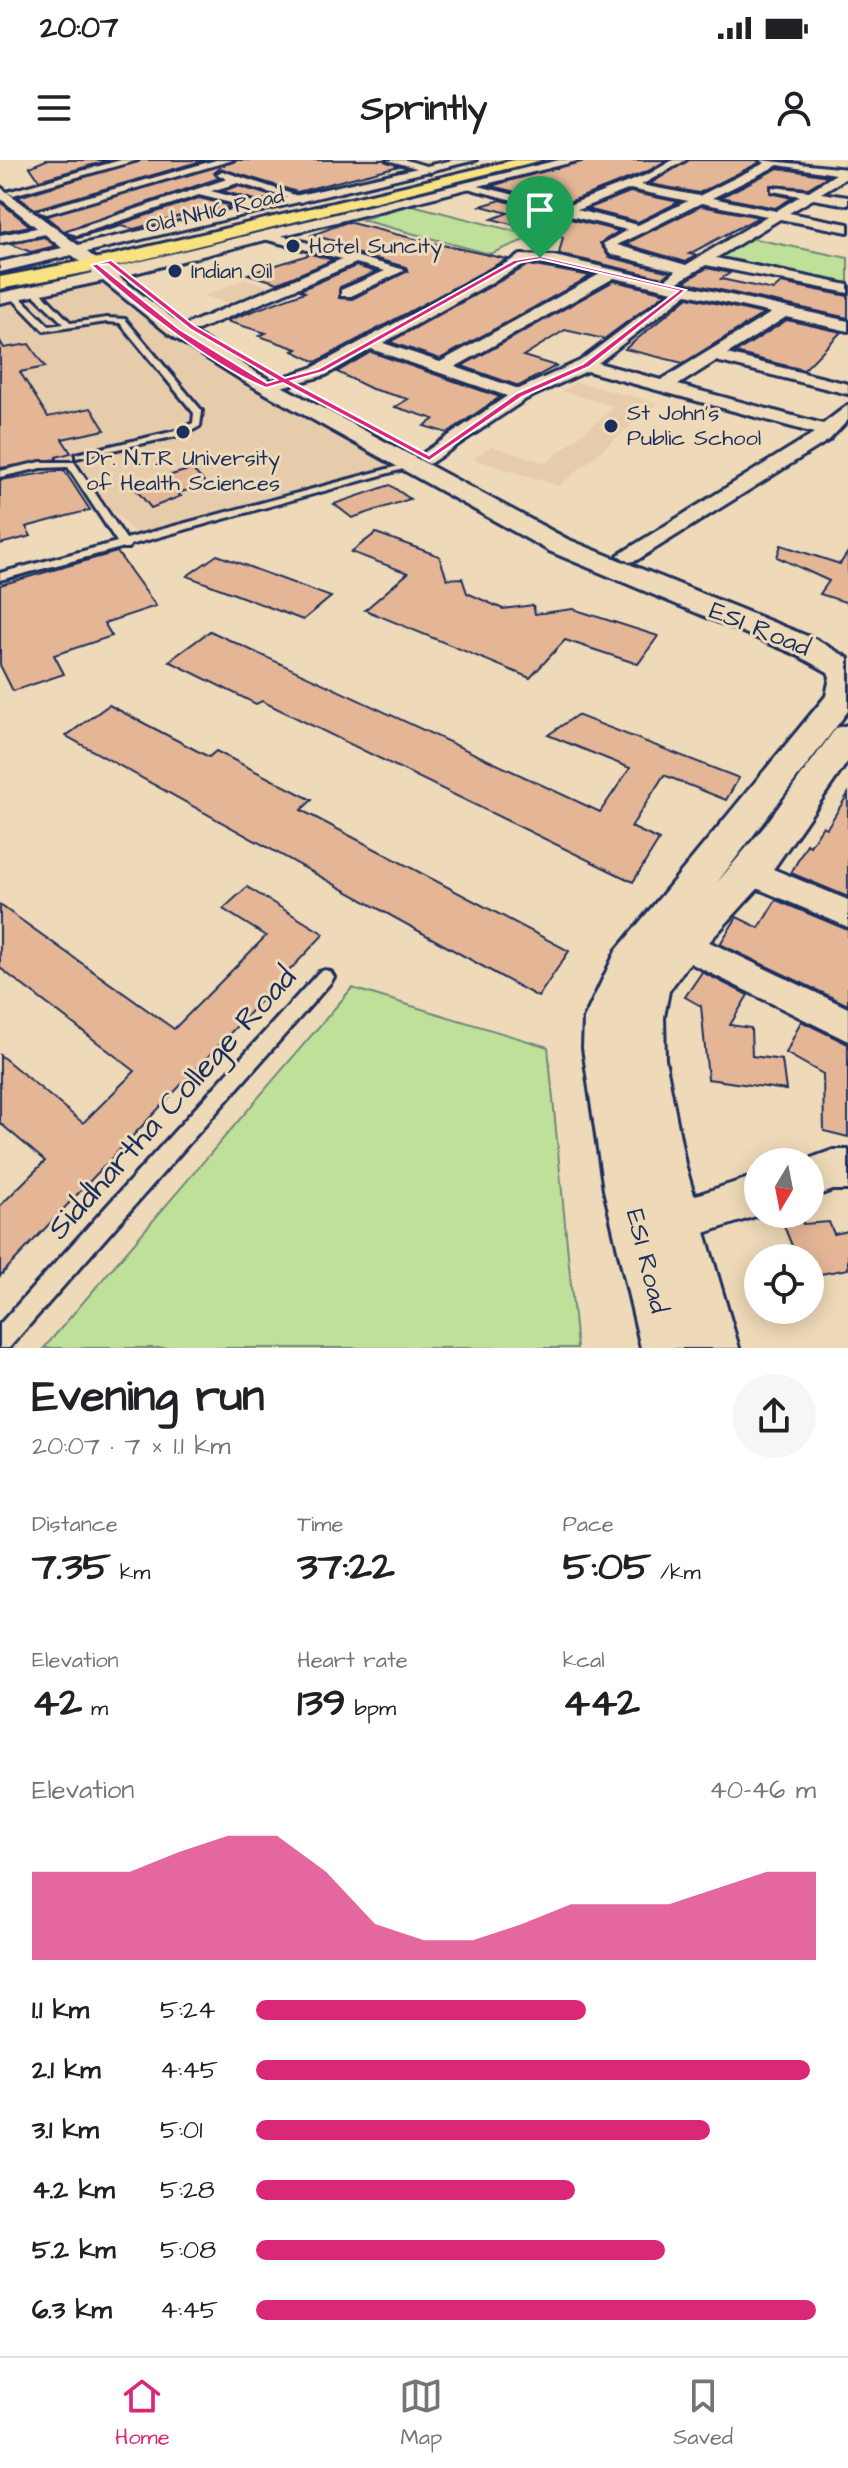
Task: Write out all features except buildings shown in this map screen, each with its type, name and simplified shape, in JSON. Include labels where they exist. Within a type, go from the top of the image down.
[{"type":"main road","name":"Old NH16 Road","points":[[4,292],[99,261],[506,160]]},
{"type":"main road","name":"Old NH16 Road","points":[[0,277],[99,261],[534,160]]},
{"type":"street","points":[[4,189],[133,160]]},
{"type":"street","points":[[43,211],[228,160]]},
{"type":"street","points":[[392,160],[431,169]]},
{"type":"street","points":[[4,292],[35,291],[99,261],[259,208],[470,160]]},
{"type":"street","points":[[0,267],[99,261],[269,236],[575,160]]},
{"type":"street","points":[[526,226],[653,176],[681,160]]},
{"type":"street","points":[[688,270],[608,247],[703,200],[770,161],[847,172]]},
{"type":"street","points":[[169,163],[199,168],[301,199]]},
{"type":"street","points":[[660,285],[847,172]]},
{"type":"street","points":[[73,232],[238,179]]},
{"type":"street","points":[[626,185],[848,228]]},
{"type":"street","points":[[466,186],[642,230]]},
{"type":"street","points":[[130,187],[170,199]]},
{"type":"street","points":[[4,189],[73,232],[99,261]]},
{"type":"street","points":[[4,189],[52,229],[99,261]]},
{"type":"street","points":[[776,189],[848,201]]},
{"type":"street","points":[[196,191],[259,208]]},
{"type":"street","points":[[0,239],[52,229]]},
{"type":"street","points":[[269,236],[398,270],[346,293]]},
{"type":"street","points":[[193,327],[357,258]]},
{"type":"street","points":[[275,383],[320,371],[526,258],[554,260],[848,326]]},
{"type":"street","points":[[703,260],[848,289]]},
{"type":"street","name":"ESI Road","points":[[99,261],[275,383]]},
{"type":"street","name":"ESI Road","points":[[99,261],[176,330],[419,462],[558,545],[845,661]]},
{"type":"street","points":[[441,368],[611,274]]},
{"type":"street","points":[[419,462],[520,395],[586,365],[683,290]]},
{"type":"street","points":[[664,386],[785,311]]},
{"type":"street","points":[[371,344],[520,395]]},
{"type":"street","points":[[715,356],[848,389]]},
{"type":"street","points":[[586,365],[848,443]]},
{"type":"street","points":[[629,555],[824,434],[848,410]]},
{"type":"street","name":"ESI Road","points":[[419,462],[629,555],[845,661]]},
{"type":"street","name":"ESI Road","points":[[669,1348],[629,1190],[605,1048],[606,1019],[631,963],[841,698],[846,677],[845,661]]},
{"type":"street","name":"ESI Road","points":[[711,1348],[674,1222],[641,1057],[638,1020],[648,989],[680,942],[751,872],[848,736]]},
{"type":"street","points":[[751,872],[848,914]]},
{"type":"street","points":[[680,942],[848,1025]]},
{"type":"street","points":[[824,1173],[848,1170]]},
{"type":"street","points":[[674,1222],[744,1200]]},
{"type":"lane","points":[[35,291],[70,326]]},
{"type":"lane","points":[[4,292],[43,327],[122,321],[195,406],[199,420],[183,432],[79,456]]},
{"type":"lane","points":[[0,577],[125,546],[419,462]]},
{"type":"lane","points":[[0,474],[41,465],[71,464],[125,546]]},
{"type":"lane","name":"Siddhartha College Road","points":[[0,1341],[325,977]]},
{"type":"shaded area","points":[[246,279],[273,287],[231,304],[203,296]]},
{"type":"shaded area","name":"Dr. N.T.R University of Health Sciences","points":[[109,281],[208,345],[424,463],[137,535],[96,495],[0,487],[0,302]]},
{"type":"shaded area","name":"St John's Public School","points":[[576,382],[658,403],[559,486],[473,459],[491,446],[546,463],[615,407],[562,391]]},
{"type":"green space","points":[[408,204],[534,236],[490,254],[362,220]]},
{"type":"green space","points":[[750,238],[848,258],[848,286],[718,258]]},
{"type":"green space","points":[[352,988],[548,1047],[577,1348],[44,1348]]},
{"type":"place","name":"Hotel Suncity","points":[[293,246]]},
{"type":"place","name":"Indian Oil","points":[[175,271]]},
{"type":"place","name":"St John's Public School","points":[[611,426]]},
{"type":"place","name":"Dr. N.T.R University of Health Sciences","points":[[183,432]]},
{"type":"route","points":[[540,258],[517,261],[320,371],[284,380],[193,327],[109,262],[94,265],[176,330],[252,378],[266,386],[284,380],[429,458],[520,395],[586,365],[683,290],[540,258]]}]
